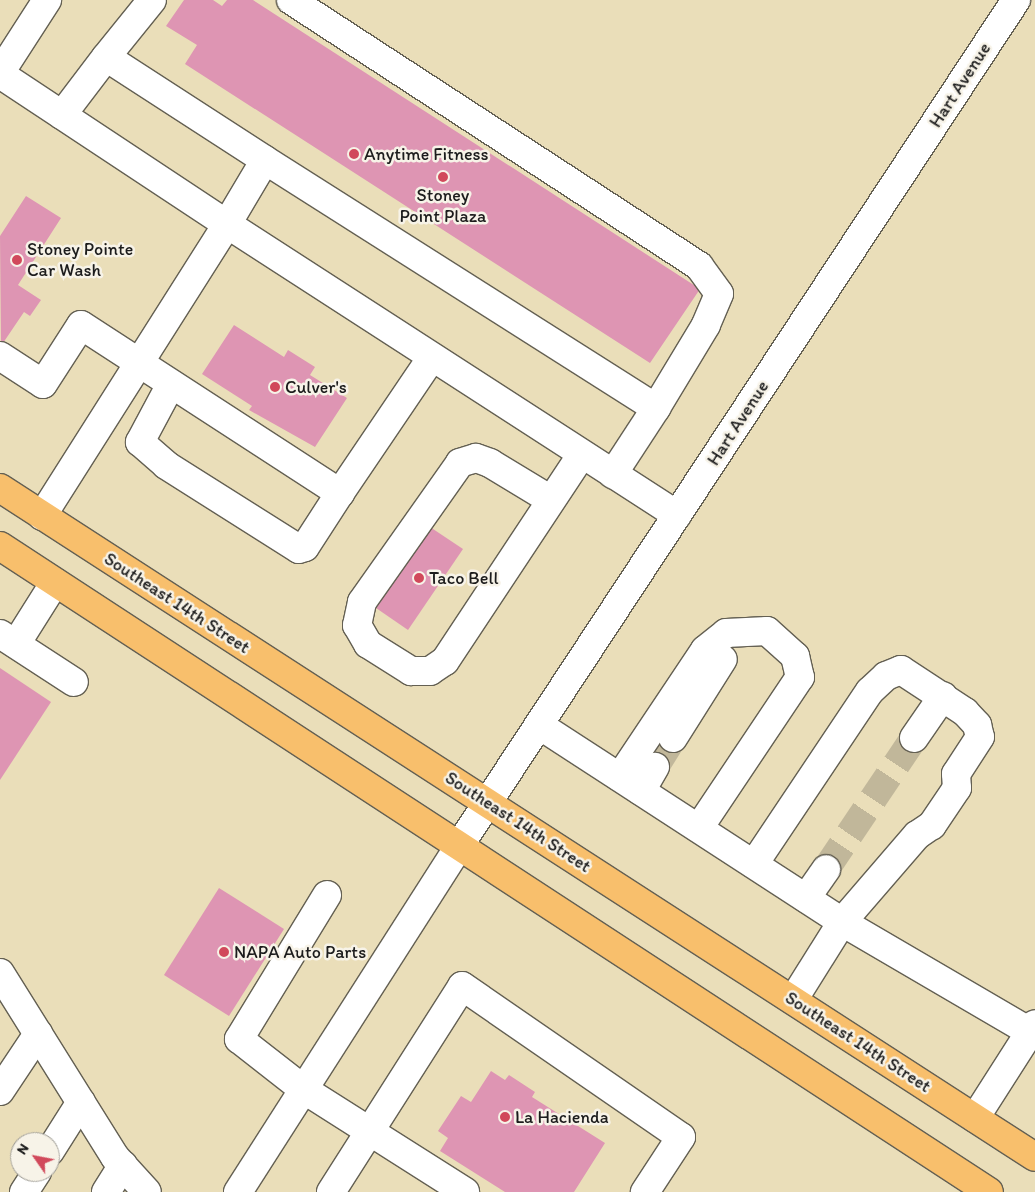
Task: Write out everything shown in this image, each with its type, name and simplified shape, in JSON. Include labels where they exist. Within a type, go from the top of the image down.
[{"type":"main road","name":"Southeast 14th Street","points":[[0,488],[1035,1157]]},
{"type":"main road","points":[[0,546],[989,1192]]},
{"type":"street","points":[[47,0],[9,41],[0,74],[227,224],[677,515]]},
{"type":"street","points":[[62,115],[152,0]]},
{"type":"street","points":[[291,0],[699,266],[718,294],[706,325],[656,408],[613,474]]},
{"type":"street","name":"Hart Avenue","points":[[238,1192],[459,846],[1016,0]]},
{"type":"street","points":[[106,57],[656,408]]},
{"type":"street","points":[[42,516],[227,224],[265,160]]},
{"type":"street","points":[[0,356],[43,384],[81,325],[340,493]]},
{"type":"street","points":[[171,384],[140,442],[166,465],[299,548],[305,547],[432,356]]},
{"type":"street","points":[[551,500],[490,463],[476,458],[460,463],[362,602],[357,625],[368,644],[411,671],[430,671],[445,661],[582,454]]},
{"type":"street","points":[[56,582],[8,639],[74,682]]},
{"type":"street","points":[[630,784],[705,650],[726,632],[767,631],[795,656],[800,677],[699,828]]},
{"type":"street","points":[[673,738],[719,662],[744,644],[764,648],[779,669],[777,712]]},
{"type":"street","points":[[754,864],[870,692],[886,676],[901,670],[943,696],[977,725],[980,737],[956,774],[941,779],[918,817],[917,835],[842,922],[793,1000]]},
{"type":"street","points":[[914,738],[943,696]]},
{"type":"street","points":[[539,725],[842,922],[1033,1030],[975,1118]]},
{"type":"street","points":[[630,784],[655,767]]},
{"type":"street","points":[[806,898],[826,869]]},
{"type":"street","points":[[328,895],[239,1039],[303,1089],[465,1192]]},
{"type":"street","points":[[0,974],[123,1165],[147,1192]]},
{"type":"street","points":[[331,1192],[462,986],[681,1137],[645,1192]]},
{"type":"street","points":[[0,1091],[38,1034]]},
{"type":"street","points":[[60,1135],[81,1102]]},
{"type":"street","points":[[106,1192],[123,1165]]},
{"type":"building","name":"Stoney Point Plaza","points":[[184,0],[213,0],[222,6],[227,0],[253,0],[700,289],[650,363],[185,64],[197,45],[166,26]]},
{"type":"building","name":"Stoney Pointe Car Wash","points":[[26,196],[61,218],[18,285],[41,300],[30,316],[24,312],[1,346],[0,236]]},
{"type":"building","name":"Culver's","points":[[234,325],[284,357],[288,350],[315,367],[310,375],[347,398],[315,447],[249,410],[252,406],[202,374]]},
{"type":"building","name":"Taco Bell","points":[[430,527],[463,549],[408,630],[376,608]]},
{"type":"building","points":[[0,668],[51,702],[0,780]]},
{"type":"building","name":"NAPA Auto Parts","points":[[219,888],[284,929],[229,1016],[164,975]]},
{"type":"building","name":"La Hacienda","points":[[491,1071],[505,1080],[509,1075],[535,1092],[532,1097],[605,1143],[574,1192],[505,1192],[440,1151],[448,1138],[438,1131],[461,1096],[471,1102]]},
{"type":"tunnel","points":[[655,767],[673,738]]},
{"type":"tunnel","points":[[826,869],[914,738]]},
{"type":"place","name":"Anytime Fitness","points":[[354,154]]},
{"type":"place","name":"Stoney Point Plaza","points":[[443,177]]},
{"type":"place","name":"Stoney Pointe Car Wash","points":[[17,260]]},
{"type":"place","name":"Culver's","points":[[275,387]]},
{"type":"place","name":"Taco Bell","points":[[419,578]]},
{"type":"place","name":"NAPA Auto Parts","points":[[224,952]]},
{"type":"place","name":"La Hacienda","points":[[505,1117]]}]
